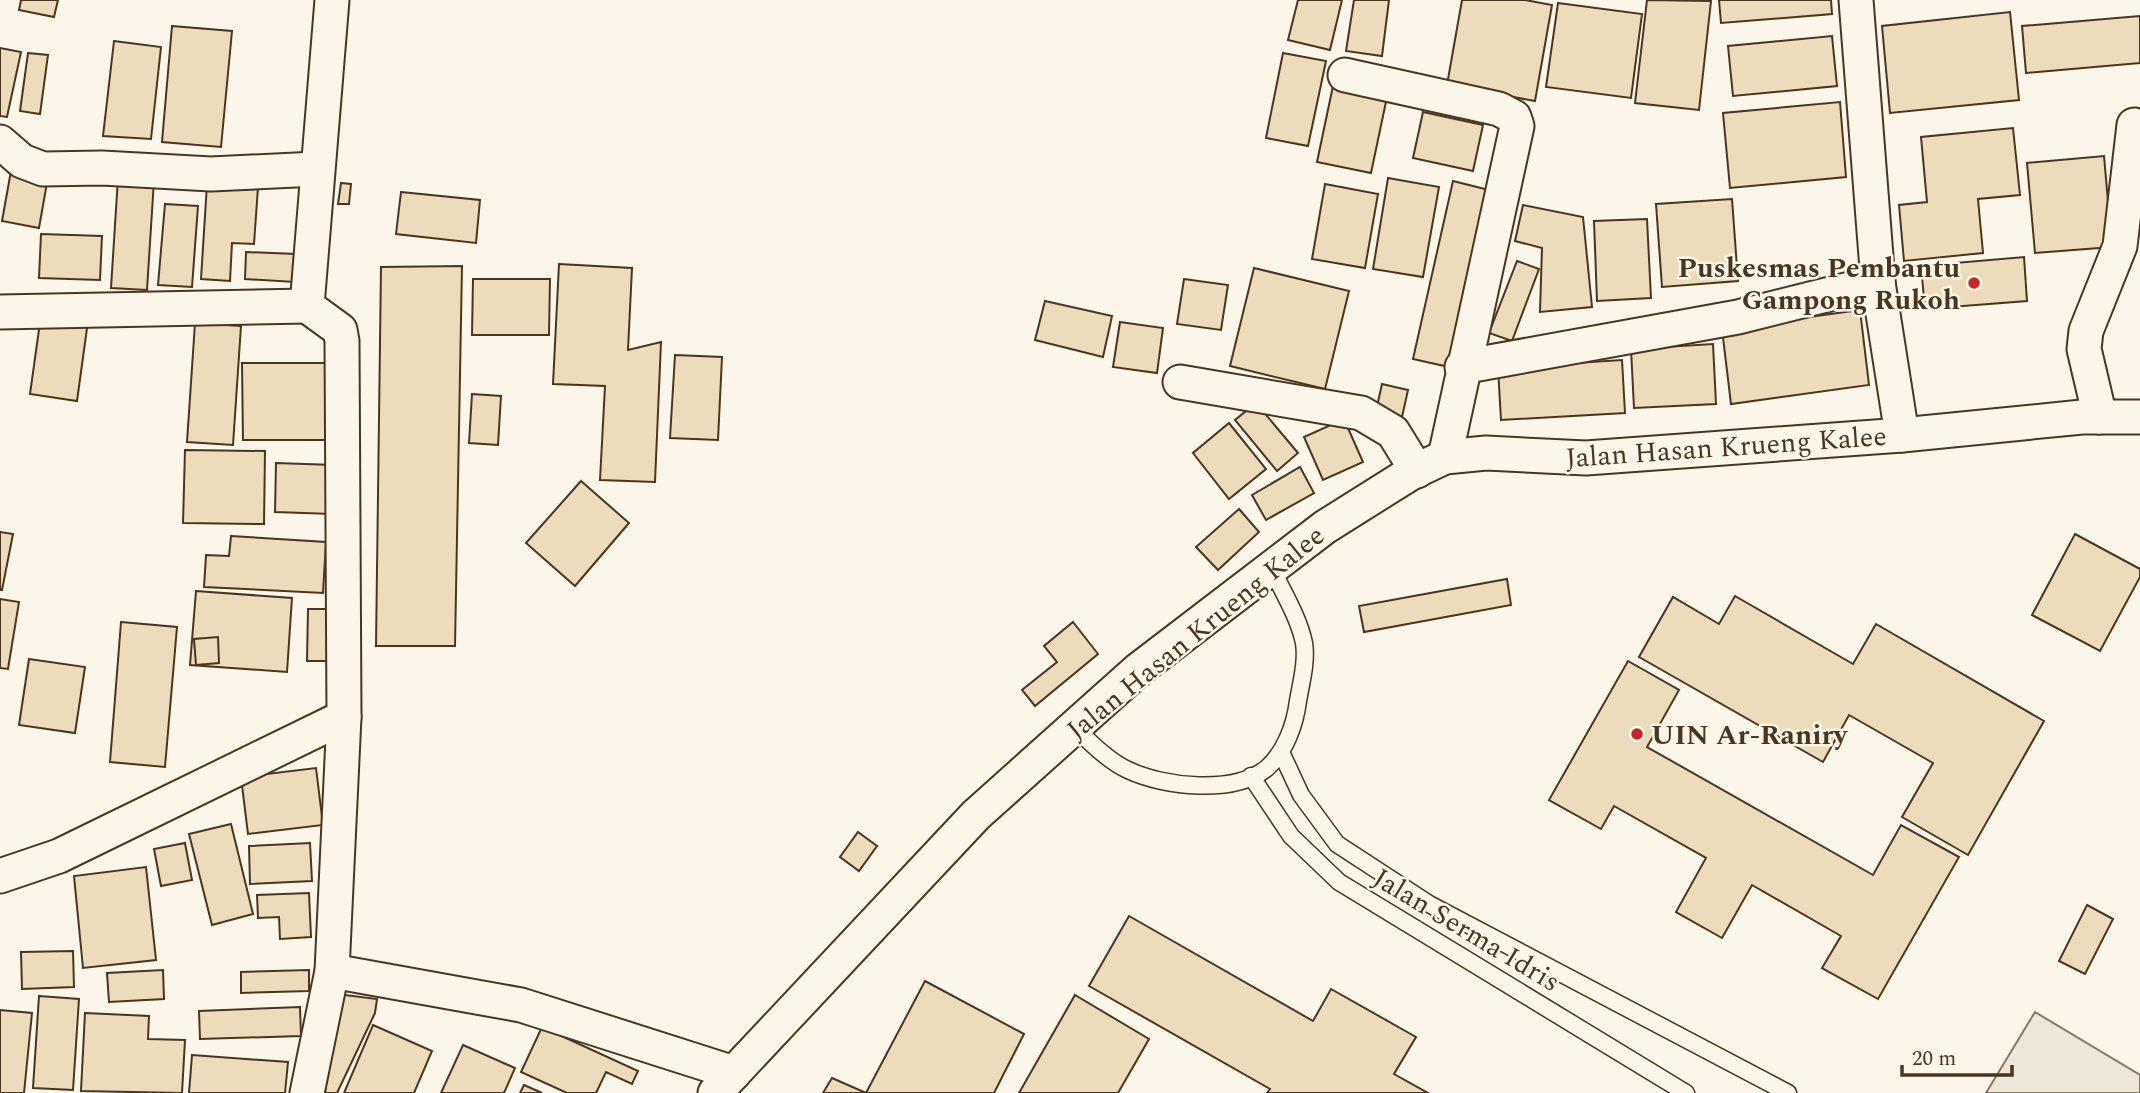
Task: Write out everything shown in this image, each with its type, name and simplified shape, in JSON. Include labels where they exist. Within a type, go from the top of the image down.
[{"type":"street","points":[[307,306],[332,0]]},
{"type":"street","points":[[1856,0],[1878,282],[1902,435]]},
{"type":"street","points":[[1180,382],[1361,413],[1393,432],[1431,464],[1462,367],[1517,126],[1514,117],[1499,109],[1345,75]]},
{"type":"street","points":[[2099,417],[2084,349],[2086,331],[2120,246],[2134,125]]},
{"type":"street","points":[[0,142],[22,161],[43,169],[102,168],[211,173],[317,169]]},
{"type":"street","points":[[1462,367],[1738,317],[1878,282]]},
{"type":"street","points":[[0,312],[307,306],[340,330],[344,717],[332,971],[307,1093]]},
{"type":"street","name":"Jalan Hasan Krueng Kalee","points":[[725,1083],[976,815],[1074,726],[1214,609],[1272,569],[1325,527],[1431,464],[1486,453],[1586,458],[1902,435],[2099,417],[2140,417]]},
{"type":"street","points":[[0,876],[59,856],[344,717]]},
{"type":"street","points":[[332,971],[521,1006],[725,1083]]},
{"type":"lane","points":[[1074,726],[1091,744],[1125,769],[1178,786],[1207,786],[1251,776],[1266,768],[1280,752],[1297,707],[1304,663],[1304,643],[1272,569]]},
{"type":"lane","points":[[1280,752],[1301,795],[1337,844],[1429,904],[1788,1093]]},
{"type":"lane","name":"Jalan Serma Idris","points":[[1251,776],[1292,836],[1339,882],[1686,1093]]},
{"type":"shaded area","points":[[2035,1012],[2140,1075],[2140,1093],[1986,1093]]},
{"type":"building","points":[[21,0],[58,0],[54,17],[19,10]]},
{"type":"building","points":[[1298,0],[1342,0],[1330,50],[1288,40]]},
{"type":"building","points":[[1354,0],[1389,0],[1382,56],[1346,51]]},
{"type":"building","points":[[1462,0],[1525,0],[1552,5],[1535,101],[1447,85]]},
{"type":"building","points":[[1647,0],[1711,1],[1699,110],[1635,103]]},
{"type":"building","points":[[1719,0],[1831,0],[1832,14],[1721,23]]},
{"type":"building","points":[[1558,3],[1642,14],[1631,98],[1546,87]]},
{"type":"building","points":[[2010,12],[2019,100],[1890,113],[1882,26]]},
{"type":"building","points":[[2140,16],[2140,63],[2026,73],[2022,26]]},
{"type":"building","points":[[172,26],[232,31],[221,147],[162,142]]},
{"type":"building","points":[[1832,36],[1837,86],[1733,96],[1728,46]]},
{"type":"building","points":[[114,41],[161,47],[151,139],[103,136]]},
{"type":"building","points":[[0,48],[21,52],[7,117],[0,116]]},
{"type":"building","points":[[28,53],[48,55],[40,114],[20,111]]},
{"type":"building","points":[[1283,53],[1326,61],[1308,146],[1266,138]]},
{"type":"building","points":[[1333,86],[1387,97],[1371,173],[1317,162]]},
{"type":"building","points":[[1840,102],[1846,177],[1730,188],[1723,113]]},
{"type":"building","points":[[1423,112],[1483,125],[1473,171],[1413,158]]},
{"type":"building","points":[[2013,128],[2020,195],[1978,199],[1983,253],[1904,261],[1899,205],[1927,202],[1921,137]]},
{"type":"building","points":[[2104,156],[2112,247],[2035,253],[2027,163]]},
{"type":"building","points":[[11,171],[48,177],[39,228],[2,221]]},
{"type":"building","points":[[118,178],[154,180],[147,290],[111,288]]},
{"type":"building","points":[[1388,178],[1439,187],[1423,277],[1373,269]]},
{"type":"building","points":[[1453,181],[1489,190],[1449,367],[1413,359]]},
{"type":"building","points":[[341,183],[351,184],[349,204],[338,204]]},
{"type":"building","points":[[207,184],[258,187],[254,244],[232,243],[230,281],[201,279]]},
{"type":"building","points":[[1325,184],[1378,194],[1365,268],[1312,259]]},
{"type":"building","points":[[401,192],[480,200],[476,243],[396,234]]},
{"type":"building","points":[[1732,199],[1738,281],[1662,287],[1656,204]]},
{"type":"building","points":[[165,204],[198,206],[192,287],[158,285]]},
{"type":"building","points":[[1523,205],[1583,217],[1592,307],[1540,312],[1542,248],[1515,241]]},
{"type":"building","points":[[1647,219],[1651,298],[1597,301],[1594,221]]},
{"type":"building","points":[[41,234],[102,236],[100,280],[39,278]]},
{"type":"building","points":[[246,252],[296,254],[295,282],[245,279]]},
{"type":"building","name":"Puskesmas Pembantu Gampong Rukoh","points":[[2024,257],[2027,301],[1925,309],[1921,266]]},
{"type":"building","points":[[1517,261],[1539,269],[1512,341],[1489,333]]},
{"type":"building","points":[[559,264],[632,268],[628,350],[661,342],[655,482],[600,480],[605,386],[553,384]]},
{"type":"building","points":[[462,266],[455,646],[376,646],[381,267]]},
{"type":"building","points":[[1254,268],[1349,291],[1325,389],[1230,366]]},
{"type":"building","points":[[473,279],[550,279],[549,335],[472,335]]},
{"type":"building","points":[[1184,279],[1228,285],[1221,330],[1177,324]]},
{"type":"building","points":[[1045,301],[1112,316],[1103,357],[1035,340]]},
{"type":"building","points":[[1860,310],[1869,385],[1731,404],[1722,329]]},
{"type":"building","points":[[41,315],[88,321],[77,401],[30,394]]},
{"type":"building","points":[[1120,322],[1163,328],[1157,373],[1113,367]]},
{"type":"building","points":[[195,323],[241,326],[233,445],[187,442]]},
{"type":"building","points":[[1713,344],[1716,404],[1634,408],[1631,349]]},
{"type":"building","points":[[675,355],[722,357],[718,440],[670,438]]},
{"type":"building","points":[[1622,360],[1625,413],[1501,420],[1498,368]]},
{"type":"building","points":[[242,363],[332,363],[332,440],[243,440]]},
{"type":"building","points":[[1382,384],[1408,390],[1402,417],[1376,411]]},
{"type":"building","points":[[472,394],[501,396],[498,445],[469,443]]},
{"type":"building","points":[[1256,403],[1298,453],[1277,471],[1235,420]]},
{"type":"building","points":[[1344,419],[1363,462],[1323,480],[1304,437]]},
{"type":"building","points":[[1229,423],[1266,469],[1229,499],[1193,453]]},
{"type":"building","points":[[185,450],[265,451],[264,524],[183,523]]},
{"type":"building","points":[[276,463],[334,465],[332,514],[275,512]]},
{"type":"building","points":[[1300,467],[1314,493],[1266,520],[1252,495]]},
{"type":"building","points":[[581,481],[629,523],[575,586],[526,543]]},
{"type":"building","points":[[1239,509],[1259,532],[1218,570],[1196,547]]},
{"type":"building","points":[[0,532],[13,534],[2,590],[0,590]]},
{"type":"building","points":[[2075,534],[2140,569],[2140,577],[2100,651],[2032,615]]},
{"type":"building","points":[[231,536],[326,542],[323,593],[204,587],[206,555],[229,556]]},
{"type":"building","points":[[1507,579],[1511,605],[1364,632],[1359,606]]},
{"type":"building","points":[[196,591],[292,598],[287,672],[190,665]]},
{"type":"building","points":[[1735,596],[1853,664],[1876,624],[2044,721],[1968,855],[1902,817],[1933,763],[1849,715],[1823,762],[1639,657],[1673,597],[1719,624]]},
{"type":"building","points":[[0,599],[19,602],[8,669],[0,668]]},
{"type":"building","points":[[308,609],[333,609],[331,661],[307,661]]},
{"type":"building","points":[[121,622],[177,627],[165,767],[110,762]]},
{"type":"building","points":[[1073,622],[1098,654],[1035,706],[1022,690],[1057,662],[1044,646]]},
{"type":"building","points":[[218,637],[219,663],[196,665],[194,639]]},
{"type":"building","points":[[29,659],[85,667],[75,733],[19,725]]},
{"type":"building","points":[[1628,661],[1679,690],[1647,747],[1873,875],[1901,825],[1959,857],[1878,999],[1822,968],[1841,936],[1752,885],[1722,938],[1676,912],[1706,858],[1614,806],[1601,829],[1549,800]]},
{"type":"building","points":[[316,768],[323,825],[248,834],[241,777]]},
{"type":"building","points":[[231,824],[253,914],[212,925],[189,834]]},
{"type":"building","points":[[858,832],[877,846],[859,871],[840,857]]},
{"type":"building","points":[[185,843],[192,880],[161,886],[154,849]]},
{"type":"building","points":[[310,843],[312,881],[250,884],[249,846]]},
{"type":"building","points":[[146,867],[156,960],[83,968],[74,876]]},
{"type":"building","points":[[309,893],[311,937],[280,939],[279,917],[258,918],[257,895]]},
{"type":"building","points":[[2087,905],[2113,919],[2085,974],[2059,961]]},
{"type":"building","points":[[1129,916],[1313,1021],[1331,989],[1416,1037],[1394,1074],[1428,1093],[1267,1093],[1270,1089],[1089,986]]},
{"type":"building","points":[[73,951],[74,987],[22,989],[21,952]]},
{"type":"building","points":[[163,970],[164,999],[109,1002],[107,973]]},
{"type":"building","points":[[309,970],[309,991],[241,993],[241,972]]},
{"type":"building","points":[[925,981],[1024,1034],[994,1093],[866,1093]]},
{"type":"building","points":[[337,994],[377,999],[375,1013],[337,1093],[325,1093]]},
{"type":"building","points":[[1075,995],[1149,1039],[1118,1093],[1019,1093]]},
{"type":"building","points":[[39,996],[79,999],[73,1090],[33,1088]]},
{"type":"building","points":[[300,1007],[301,1036],[200,1039],[199,1011]]},
{"type":"building","points":[[0,1010],[32,1013],[24,1093],[0,1093]]},
{"type":"building","points":[[85,1013],[149,1016],[148,1039],[185,1040],[182,1093],[81,1091]]},
{"type":"building","points":[[373,1025],[432,1051],[414,1093],[344,1093]]},
{"type":"building","points":[[542,1027],[638,1071],[632,1084],[606,1072],[596,1093],[567,1093],[521,1072]]},
{"type":"building","points":[[463,1045],[515,1068],[504,1093],[441,1093]]},
{"type":"building","points":[[192,1055],[288,1062],[285,1093],[189,1093]]},
{"type":"building","points":[[832,1078],[866,1093],[823,1093]]},
{"type":"building","points":[[524,1085],[542,1093],[520,1093]]},
{"type":"place","name":"Puskesmas Pembantu Gampong Rukoh","points":[[1974,283]]},
{"type":"place","name":"UIN Ar-Raniry","points":[[1637,734]]}]
